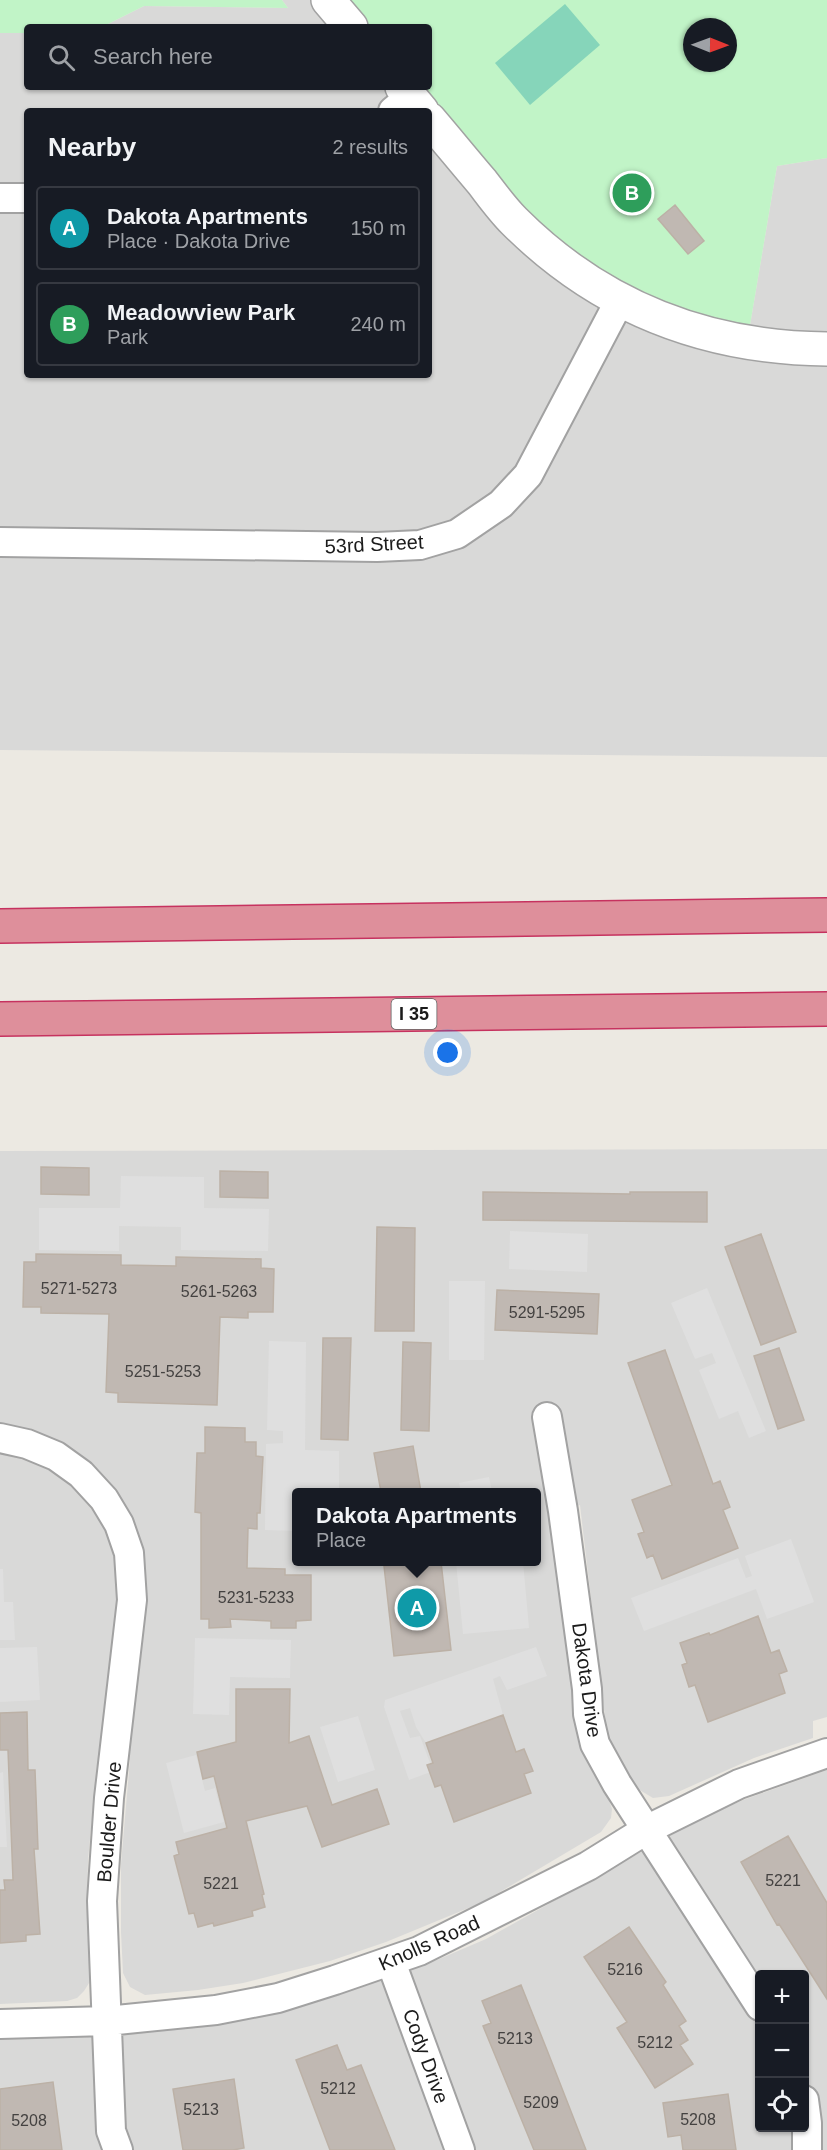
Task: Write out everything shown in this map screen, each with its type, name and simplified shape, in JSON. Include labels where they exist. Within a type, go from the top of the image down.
[{"type":"highway","points":[[0,926],[827,915]]},
{"type":"highway","name":"I 35","points":[[0,1019],[827,1009]]},
{"type":"street","points":[[328,0],[348,24]]},
{"type":"street","points":[[432,129],[512,219],[545,250],[581,277],[620,300],[661,319],[703,333],[747,343],[827,349]]},
{"type":"street","points":[[0,198],[24,198]]},
{"type":"street","name":"53rd Street","points":[[0,542],[377,547],[420,545],[457,534],[501,504],[528,475],[620,300]]},
{"type":"street","name":"Dakota Drive","points":[[547,1417],[563,1510],[587,1689],[588,1714],[595,1744],[617,1784],[755,2000]]},
{"type":"street","name":"Boulder Drive","points":[[0,1438],[27,1444],[56,1456],[81,1474],[104,1499],[119,1524],[129,1553],[132,1600],[111,1786],[102,1901],[111,2131],[118,2150]]},
{"type":"street","name":"Knolls Road","points":[[0,2024],[107,2021],[216,2010],[278,1998],[391,1962],[419,1951],[588,1866],[646,1830],[739,1784],[827,1753]]},
{"type":"street","name":"Cody Drive","points":[[391,1962],[460,2150]]},
{"type":"street","points":[[807,2132],[807,2150]]},
{"type":"shaded area","points":[[282,0],[328,0],[348,24],[108,24],[144,6],[288,8]]},
{"type":"shaded area","points":[[0,33],[24,33],[24,90],[404,90],[420,108],[24,108],[24,378],[432,378],[432,121],[747,343],[777,166],[827,158],[827,757],[0,750]]},
{"type":"shaded area","points":[[827,1149],[827,1717],[813,1721],[813,1738],[754,1758],[669,1796],[653,1798],[638,1789],[612,1748],[606,1726],[580,1505],[563,1511],[584,1753],[612,1809],[611,1818],[601,1832],[483,1902],[386,1942],[330,1961],[243,1983],[145,1995],[130,1987],[123,1973],[121,1864],[130,1760],[113,1765],[97,1765],[88,1860],[87,1915],[91,1973],[89,1983],[77,1998],[67,2001],[0,2004],[0,1151]]},
{"type":"shaded area","points":[[121,1176],[204,1177],[204,1208],[269,1209],[268,1251],[181,1250],[181,1227],[119,1226],[119,1251],[39,1250],[39,1208],[120,1208]]},
{"type":"shaded area","points":[[510,1231],[588,1234],[587,1272],[509,1269]]},
{"type":"shaded area","points":[[449,1281],[485,1281],[484,1360],[449,1360]]},
{"type":"shaded area","points":[[707,1288],[766,1431],[749,1438],[738,1411],[719,1419],[699,1370],[716,1363],[712,1353],[695,1359],[671,1303]]},
{"type":"shaded area","points":[[269,1341],[306,1342],[305,1450],[339,1451],[339,1488],[292,1488],[292,1531],[265,1530],[266,1444],[283,1443],[283,1431],[267,1430]]},
{"type":"shaded area","points":[[489,1477],[491,1488],[460,1488],[459,1483]]},
{"type":"shaded area","points":[[791,1539],[814,1602],[767,1619],[756,1589],[644,1631],[631,1598],[738,1558],[746,1578],[752,1576],[745,1556]]},
{"type":"shaded area","points":[[456,1566],[523,1566],[529,1628],[463,1634]]},
{"type":"shaded area","points":[[0,1569],[3,1569],[4,1602],[13,1602],[15,1640],[0,1640]]},
{"type":"shaded area","points":[[195,1638],[291,1640],[290,1678],[230,1677],[229,1715],[193,1714]]},
{"type":"shaded area","points":[[37,1647],[40,1700],[0,1702],[0,1648]]},
{"type":"shaded area","points":[[536,1647],[547,1676],[507,1690],[500,1676],[493,1679],[503,1715],[426,1743],[416,1727],[410,1708],[400,1711],[410,1738],[420,1736],[433,1771],[409,1780],[384,1707],[385,1700]]},
{"type":"shaded area","points":[[358,1716],[375,1770],[338,1782],[320,1727]]},
{"type":"shaded area","points":[[196,1755],[205,1791],[215,1788],[224,1822],[184,1833],[166,1763]]},
{"type":"shaded area","points":[[827,1770],[827,2150],[0,2150],[0,2039],[67,2036],[303,2005],[356,1989],[437,1960],[486,1939],[698,1820],[743,1800]]},
{"type":"shaded area","points":[[3,1772],[7,1847],[0,1847],[0,1773]]},
{"type":"green space","points":[[0,0],[282,0],[288,8],[144,6],[108,24],[24,24],[24,33],[0,33]]},
{"type":"green space","points":[[328,0],[827,0],[827,158],[777,166],[747,343],[595,285],[432,118],[432,108],[422,108],[405,90],[432,90],[432,24],[348,24]]},
{"type":"green space","points":[[565,4],[600,45],[530,105],[495,63]]},
{"type":"building","points":[[675,205],[704,241],[688,254],[658,219]]},
{"type":"building","points":[[41,1167],[89,1168],[89,1195],[41,1194]]},
{"type":"building","points":[[220,1171],[268,1172],[268,1198],[220,1197]]},
{"type":"building","points":[[483,1192],[630,1194],[630,1192],[707,1192],[707,1222],[483,1220]]},
{"type":"building","points":[[377,1227],[415,1228],[414,1331],[375,1331]]},
{"type":"building","points":[[761,1234],[796,1332],[761,1345],[725,1247]]},
{"type":"building","points":[[36,1254],[121,1255],[121,1265],[176,1266],[176,1257],[261,1259],[261,1268],[274,1269],[273,1312],[248,1312],[248,1318],[220,1317],[217,1405],[118,1402],[118,1393],[106,1392],[109,1314],[41,1313],[41,1307],[23,1307],[24,1262],[36,1262]]},
{"type":"building","points":[[497,1290],[599,1294],[597,1334],[495,1330]]},
{"type":"building","points":[[323,1338],[351,1338],[348,1440],[321,1439]]},
{"type":"building","points":[[403,1342],[431,1343],[429,1431],[401,1430]]},
{"type":"building","points":[[779,1348],[804,1420],[778,1429],[754,1356]]},
{"type":"building","points":[[665,1350],[713,1484],[720,1481],[730,1507],[723,1510],[738,1548],[662,1579],[653,1555],[647,1558],[638,1534],[644,1532],[632,1500],[672,1485],[628,1363]]},
{"type":"building","points":[[205,1427],[245,1428],[245,1442],[256,1442],[256,1456],[263,1457],[260,1513],[257,1513],[257,1529],[248,1528],[247,1568],[285,1569],[285,1575],[311,1575],[311,1620],[296,1621],[296,1628],[271,1628],[271,1621],[230,1619],[231,1627],[209,1628],[209,1619],[201,1619],[201,1513],[195,1512],[197,1453],[205,1453]]},
{"type":"building","points":[[413,1446],[420,1488],[380,1488],[374,1453]]},
{"type":"building","points":[[384,1566],[441,1566],[451,1650],[394,1656]]},
{"type":"building","points":[[758,1616],[771,1653],[779,1650],[787,1671],[779,1674],[785,1693],[708,1722],[695,1685],[689,1687],[682,1665],[687,1663],[680,1643],[709,1633],[710,1635]]},
{"type":"building","points":[[236,1689],[290,1689],[289,1743],[309,1736],[332,1805],[377,1789],[389,1824],[322,1847],[307,1806],[246,1821],[264,1894],[262,1895],[265,1907],[252,1911],[253,1916],[214,1926],[213,1923],[198,1927],[194,1913],[189,1914],[174,1856],[179,1854],[176,1842],[227,1828],[214,1776],[203,1779],[197,1752],[236,1742]]},
{"type":"building","points":[[27,1712],[28,1770],[35,1770],[38,1849],[34,1849],[40,1934],[26,1935],[26,1941],[0,1943],[0,1890],[5,1890],[4,1880],[13,1880],[8,1750],[0,1750],[0,1713]]},
{"type":"building","points":[[503,1715],[516,1752],[524,1749],[533,1771],[524,1774],[531,1793],[454,1822],[441,1785],[435,1787],[427,1765],[433,1763],[426,1743]]},
{"type":"building","points":[[788,1836],[827,1903],[827,1999],[779,1924],[777,1925],[741,1862]]},
{"type":"building","points":[[629,1927],[666,1982],[663,1985],[686,2021],[679,2026],[688,2040],[680,2045],[693,2064],[655,2088],[617,2028],[627,2022],[584,1957]]},
{"type":"building","points":[[521,1985],[586,2150],[534,2150],[483,2026],[491,2023],[482,2001]]},
{"type":"building","points":[[337,2045],[347,2070],[361,2065],[395,2150],[330,2150],[296,2060]]},
{"type":"building","points":[[234,2079],[244,2148],[183,2150],[173,2089]]},
{"type":"building","points":[[53,2082],[62,2150],[0,2150],[0,2089]]},
{"type":"building","points":[[728,2094],[736,2150],[683,2150],[681,2135],[668,2137],[663,2103]]},
{"type":"place","name":"Meadowview Park","points":[[632,193]]},
{"type":"place","name":"Dakota Apartments","points":[[417,1608]]}]
